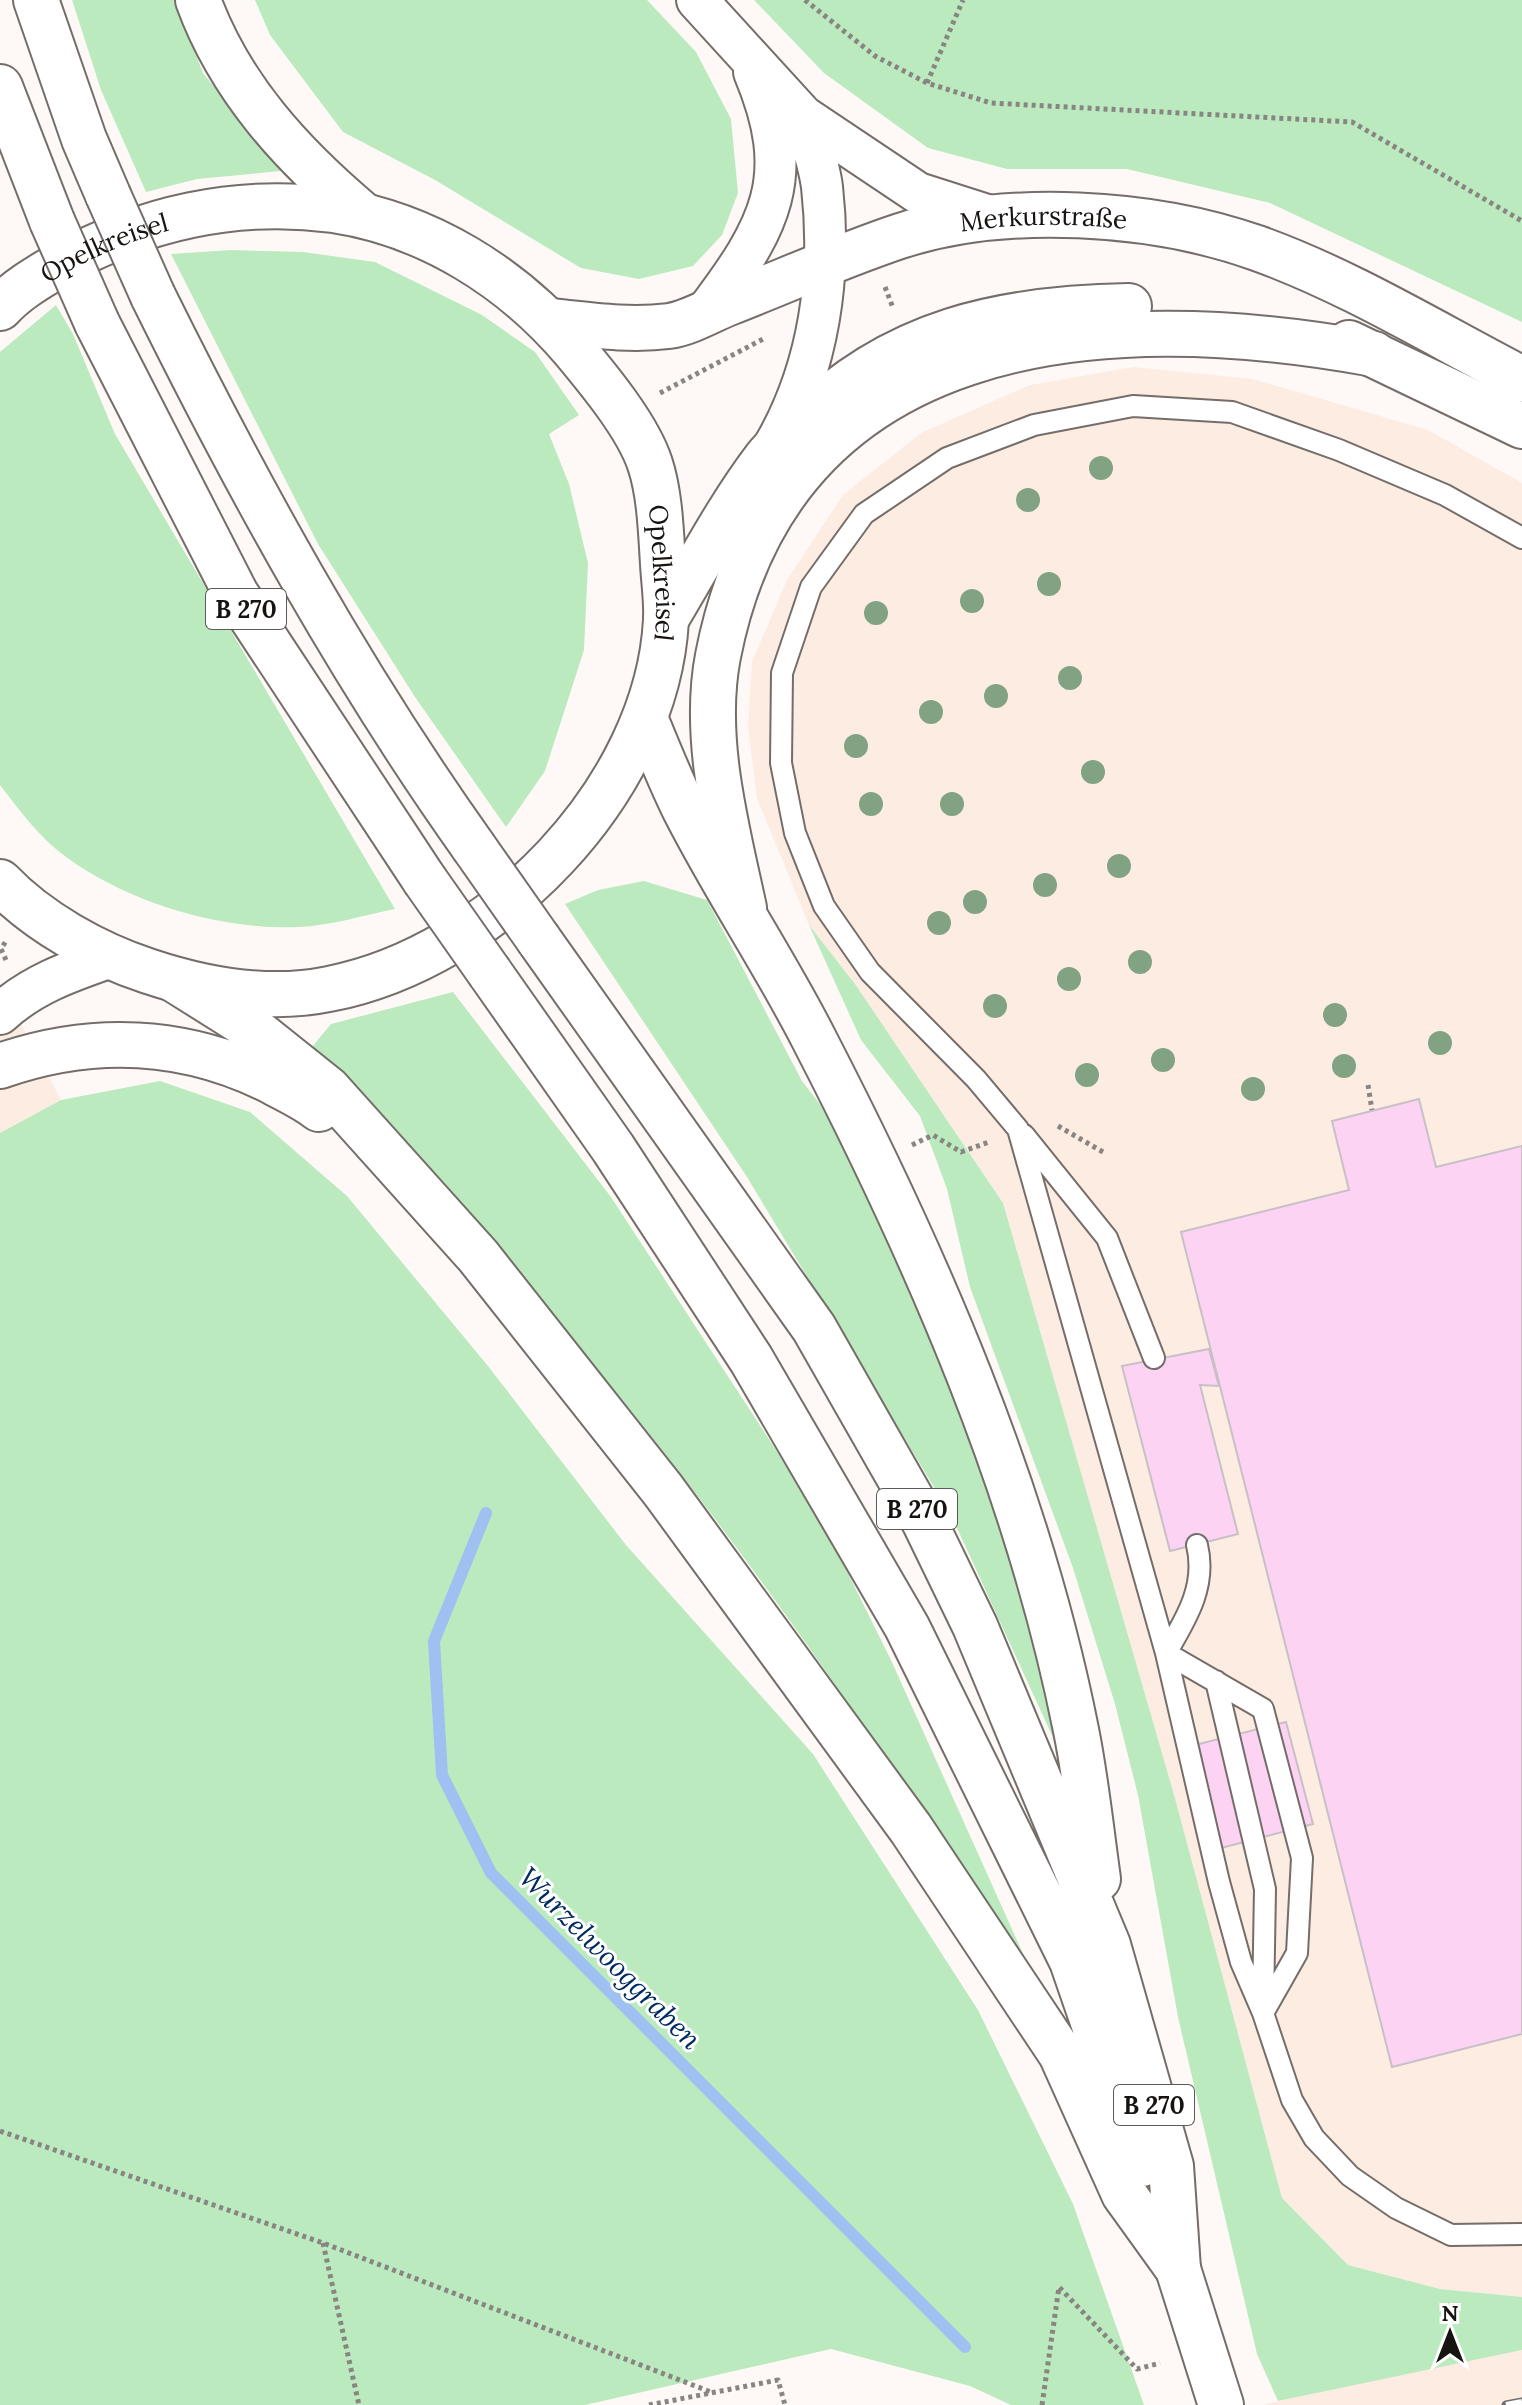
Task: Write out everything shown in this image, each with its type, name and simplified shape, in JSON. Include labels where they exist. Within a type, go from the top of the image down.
[{"type":"main road","name":"B 270","points":[[36,0],[84,139],[153,296],[292,562],[387,718],[473,846],[814,1328],[924,1521],[975,1626],[1108,1945],[1171,2166],[1178,2269]]},
{"type":"main road","points":[[198,0],[210,34],[264,120],[317,176],[362,214]]},
{"type":"main road","name":"B 270","points":[[0,87],[52,221],[97,323],[236,594],[424,879],[613,1148],[751,1359],[907,1627],[1072,1961],[1178,2269],[1221,2405]]},
{"type":"main road","name":"Opelkreisel","points":[[0,308],[52,269],[90,248],[158,220],[219,210],[271,206],[362,214],[406,229],[486,270],[549,321],[596,379],[650,464],[662,541],[666,619],[645,718],[594,811],[551,865],[499,910],[442,946],[393,970],[326,990],[263,994],[175,980],[111,957],[48,921],[16,899],[0,882]]},
{"type":"main road","name":"Merkurstraße","points":[[549,321],[613,328],[673,325],[904,235],[990,216],[1091,217],[1181,229],[1255,248],[1312,271],[1522,379]]},
{"type":"main road","points":[[666,619],[767,457],[824,400],[908,345],[970,324],[1033,311],[1126,306],[1212,309],[1277,320],[1333,336],[1522,426]]},
{"type":"main road","points":[[747,923],[718,768],[714,731],[717,658],[744,562],[775,502],[823,448],[892,395],[1010,348],[1116,333],[1205,333],[1260,336],[1374,354]]},
{"type":"main road","points":[[645,718],[685,810],[814,1038],[866,1143],[943,1312],[1002,1460],[1044,1602],[1076,1729],[1108,1945]]},
{"type":"main road","points":[[175,980],[253,1029],[328,1089],[478,1256],[663,1490],[911,1829],[1061,2054],[1124,2194],[1178,2269]]},
{"type":"main road","points":[[0,1066],[57,1050],[104,1043],[181,1049],[241,1066],[307,1100],[415,1185]]},
{"type":"street","points":[[697,0],[803,116],[918,193],[990,216]]},
{"type":"street","points":[[706,312],[748,257],[770,201],[776,135],[744,50]]},
{"type":"street","points":[[767,457],[799,398],[827,265],[822,184],[803,116]]},
{"type":"street","points":[[0,1014],[26,992],[57,976],[111,957]]},
{"type":"lane","points":[[1154,1358],[1107,1238],[976,1079],[870,972],[824,906],[795,833],[781,763],[782,673],[811,587],[864,514],[947,458],[1034,425],[1133,406],[1232,412],[1339,450],[1445,495],[1522,538]]},
{"type":"lane","points":[[1018,1129],[1166,1653],[1219,1882],[1241,1962],[1263,2013],[1292,2100],[1314,2138],[1350,2176],[1396,2208],[1451,2235],[1522,2234]]},
{"type":"lane","points":[[1166,1653],[1194,1604],[1201,1560],[1197,1545]]},
{"type":"lane","points":[[1166,1653],[1263,1709],[1302,1858],[1297,1953],[1263,2013]]},
{"type":"lane","points":[[1216,1681],[1265,1889],[1263,2013]]},
{"type":"path","points":[[805,0],[875,56],[927,83],[991,103],[1352,122],[1522,221]]},
{"type":"path","points":[[927,83],[963,0]]},
{"type":"path","points":[[883,282],[898,322]]},
{"type":"path","points":[[660,393],[773,334]]},
{"type":"path","points":[[7,962],[1,949],[9,938]]},
{"type":"path","points":[[1368,1085],[1372,1110]]},
{"type":"path","points":[[907,1147],[933,1135],[961,1152],[990,1142]]},
{"type":"path","points":[[0,2131],[323,2243],[711,2392]]},
{"type":"path","points":[[323,2243],[359,2405]]},
{"type":"path","points":[[1042,2405],[1059,2287],[1137,2369],[1160,2363]]},
{"type":"path","points":[[649,2405],[778,2380],[785,2405]]},
{"type":"shaded area","points":[[1134,367],[1253,379],[1428,430],[1522,483],[1522,2297],[1440,2289],[1348,2265],[1282,2198],[1173,1791],[1003,1203],[855,984],[809,925],[757,798],[748,727],[752,662],[787,580],[843,495],[921,433],[1030,385]]},
{"type":"shaded area","points":[[0,984],[61,1100],[0,1133]]},
{"type":"shaded area","points":[[1522,2350],[1522,2405],[1263,2405],[1331,2389]]},
{"type":"green space","points":[[72,0],[175,0],[203,73],[281,171],[197,179],[146,192],[101,90]]},
{"type":"green space","points":[[255,0],[647,0],[696,52],[731,119],[738,193],[722,235],[693,266],[639,279],[581,268],[435,180],[343,132],[270,35]]},
{"type":"green space","points":[[754,0],[1522,0],[1522,322],[1270,203],[1127,169],[1007,169],[928,148],[824,73]]},
{"type":"green space","points":[[231,250],[303,252],[375,262],[482,315],[535,352],[579,415],[549,434],[569,484],[588,563],[584,650],[545,771],[506,827],[415,697],[318,544],[171,254]]},
{"type":"green space","points":[[56,305],[73,334],[115,434],[395,909],[298,927],[237,924],[176,910],[118,888],[66,857],[39,833],[0,785],[0,352]]},
{"type":"green space","points":[[644,881],[707,900],[802,1081],[836,1125],[913,1280],[962,1409],[1016,1569],[1071,1777],[952,1517],[747,1177],[565,904],[598,890]]},
{"type":"green space","points":[[809,925],[855,984],[1003,1203],[1173,1791],[1282,2198],[1348,2265],[1440,2289],[1522,2297],[1522,2350],[1278,2401],[1257,2354],[1178,2017],[1138,1795],[1115,1704],[1073,1568],[970,1287],[947,1189],[920,1116],[861,1040]]},
{"type":"green space","points":[[453,992],[611,1197],[821,1519],[891,1660],[1034,1978],[817,1659],[680,1473],[501,1256],[312,1047],[331,1024]]},
{"type":"green space","points":[[160,1081],[250,1112],[347,1196],[488,1366],[626,1545],[813,1754],[978,2010],[1073,2204],[1144,2405],[1011,2405],[970,2386],[831,2349],[585,2405],[0,2405],[0,1133],[61,1100]]},
{"type":"building","points":[[1419,1099],[1436,1167],[1522,1146],[1522,2034],[1392,2067],[1181,1232],[1349,1190],[1332,1121]]},
{"type":"building","points":[[1209,1349],[1219,1386],[1200,1385],[1238,1534],[1170,1551],[1122,1366]]},
{"type":"building","points":[[1286,1722],[1313,1824],[1221,1848],[1195,1745]]},
{"type":"waterway","name":"Wurzelwooggraben","points":[[486,1513],[434,1641],[442,1775],[491,1873],[965,2347]]},
{"type":"railway","points":[[1506,2405],[1522,2402]]}]
